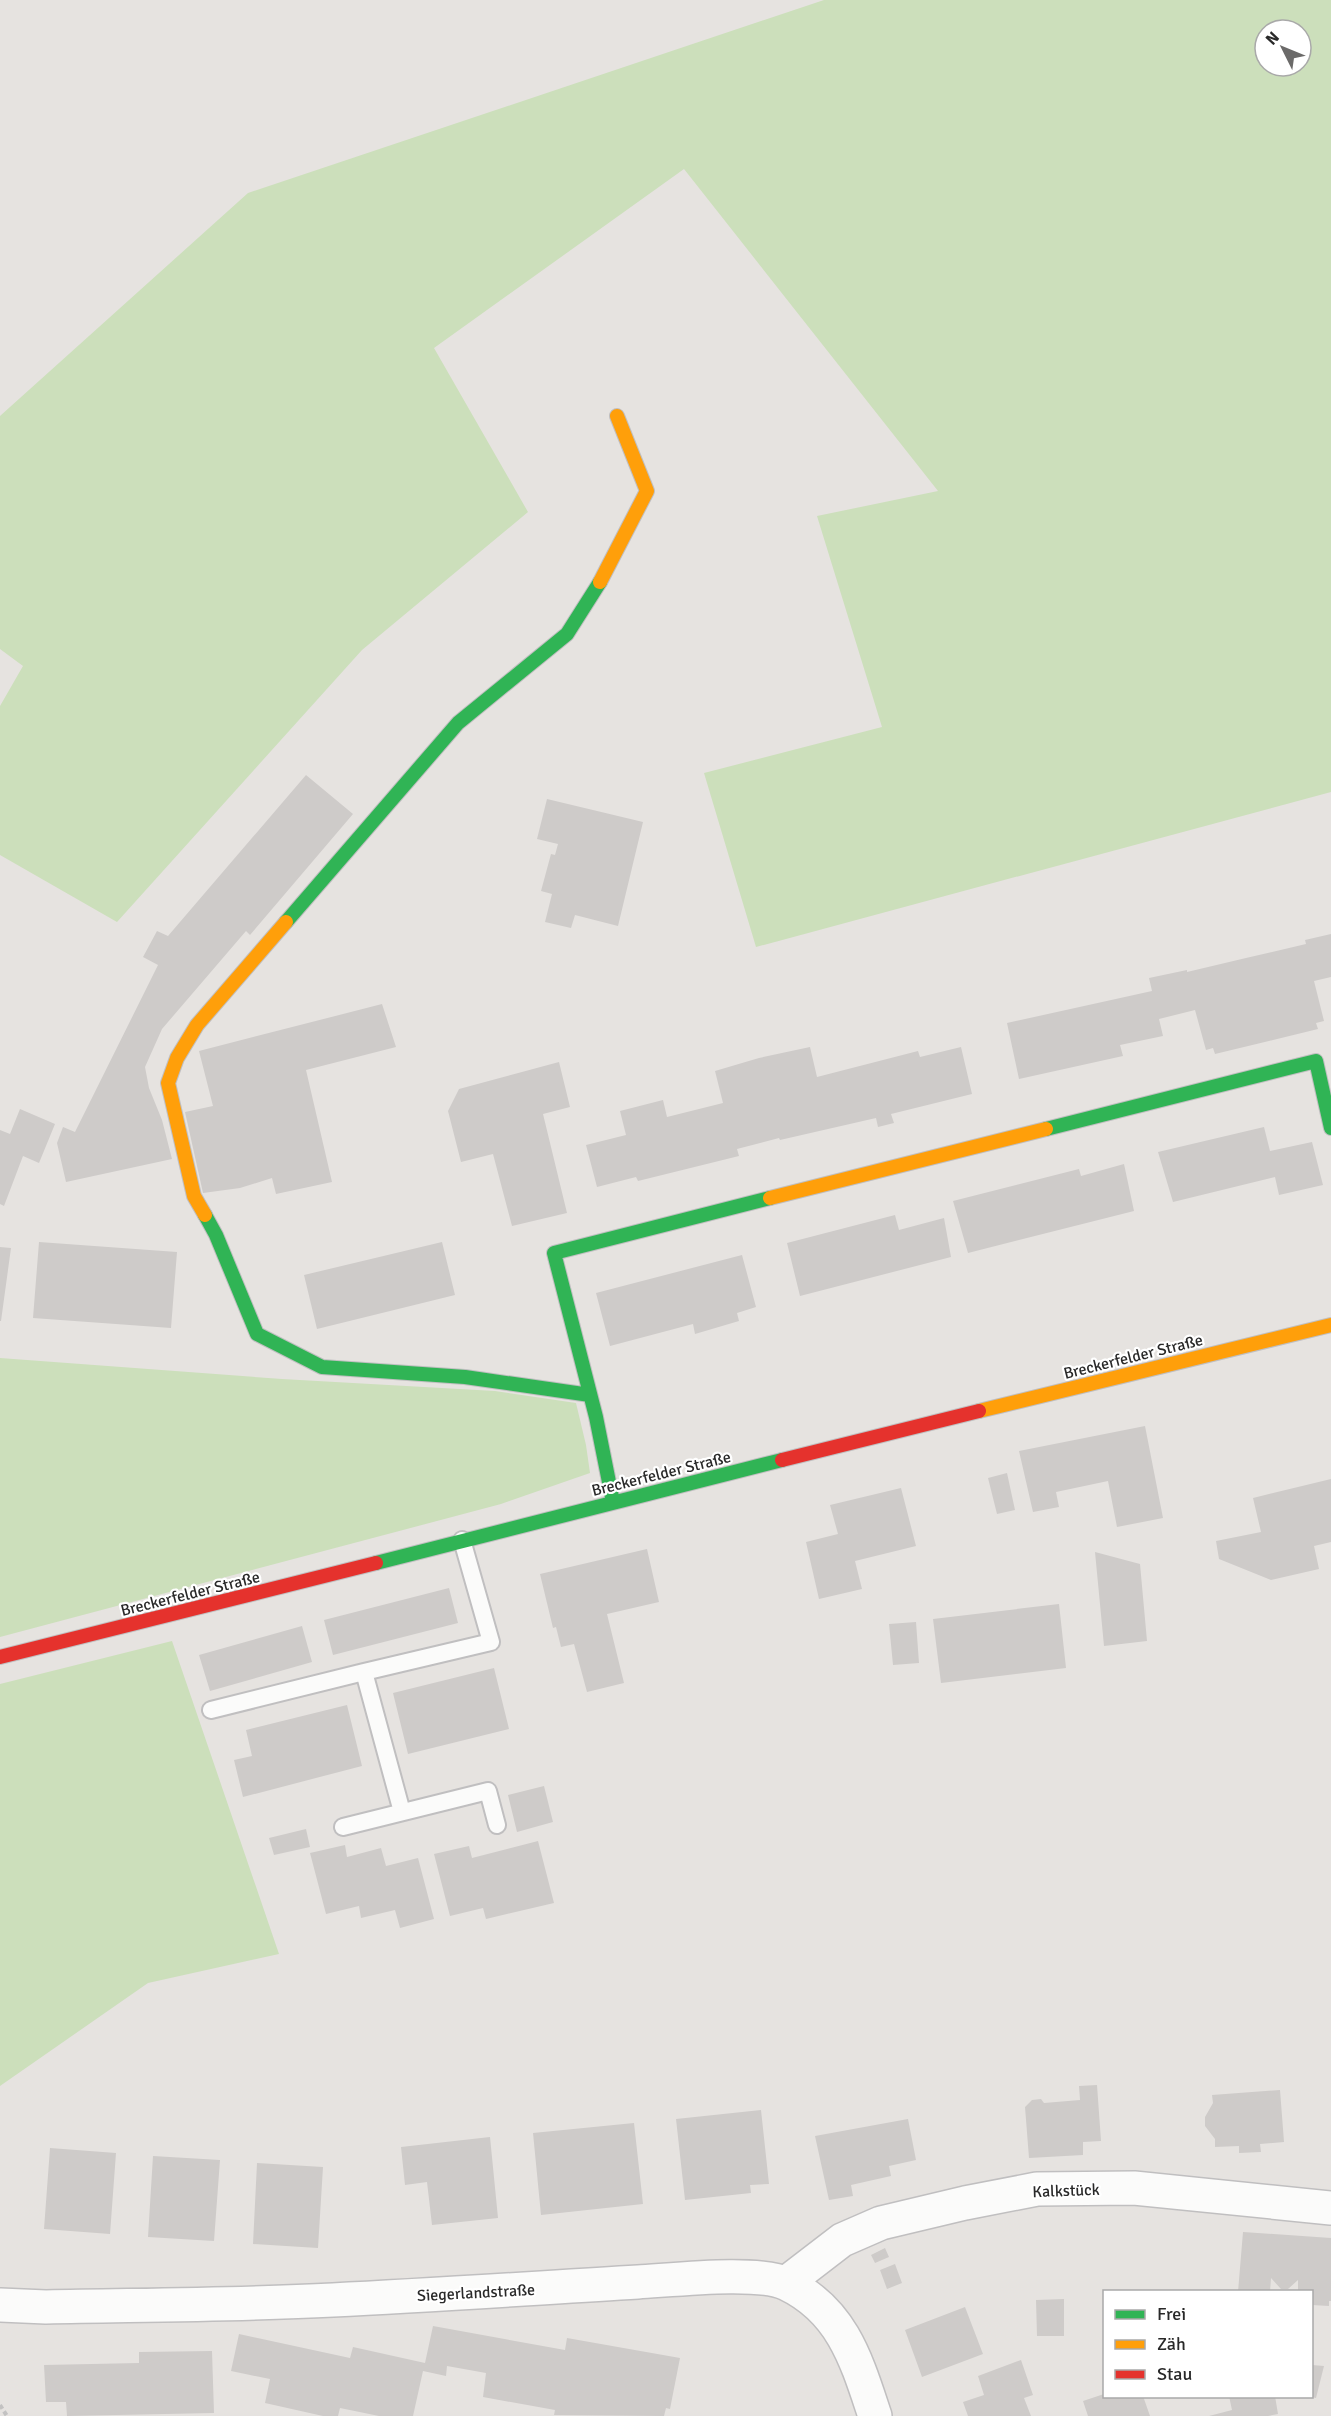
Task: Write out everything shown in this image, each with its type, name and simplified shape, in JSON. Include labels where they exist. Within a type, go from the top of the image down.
[{"type":"street","points":[[590,1395],[465,1377],[322,1367],[258,1334],[216,1235],[194,1197],[168,1083],[177,1058],[197,1025],[458,723],[567,634],[595,592],[647,491],[617,416]]},
{"type":"street","points":[[613,1503],[590,1395],[554,1253],[1316,1061],[1331,1128]]},
{"type":"street","name":"Breckerfelder Straße","points":[[0,1657],[1331,1324]]},
{"type":"street","name":"Kalkstück","points":[[786,2283],[842,2240],[881,2223],[1037,2189],[1134,2188],[1331,2208]]},
{"type":"street","name":"Siegerlandstraße","points":[[0,2305],[46,2307],[332,2300],[760,2277],[786,2283],[810,2298],[832,2317],[852,2348],[875,2416]]},
{"type":"lane","points":[[211,1710],[491,1642],[462,1540]]},
{"type":"lane","points":[[364,1672],[402,1812]]},
{"type":"lane","points":[[343,1827],[488,1791],[497,1826]]},
{"type":"path","points":[[0,2404],[7,2416]]},
{"type":"green space","points":[[824,0],[1331,0],[1331,792],[756,947],[704,773],[882,727],[817,516],[938,491],[684,169],[434,348],[528,512],[362,650],[117,922],[0,855],[0,706],[23,666],[0,649],[0,416],[248,193]]},
{"type":"green space","points":[[0,1358],[282,1379],[495,1391],[576,1403],[590,1473],[501,1504],[0,1637]]},
{"type":"green space","points":[[172,1641],[279,1954],[148,1983],[0,2086],[0,1684]]},
{"type":"building","points":[[306,775],[353,814],[250,935],[246,931],[162,1029],[145,1067],[149,1088],[162,1120],[172,1159],[66,1182],[57,1143],[63,1127],[75,1132],[158,965],[143,957],[157,931],[168,936]]},
{"type":"building","points":[[547,799],[643,822],[618,926],[575,915],[571,928],[545,922],[552,894],[541,891],[551,854],[555,855],[558,844],[537,839]]},
{"type":"building","points":[[1331,934],[1331,977],[1314,981],[1324,1021],[1316,1023],[1318,1029],[1215,1054],[1213,1048],[1206,1050],[1195,1010],[1159,1019],[1163,1036],[1120,1045],[1123,1056],[1019,1079],[1007,1023],[1152,991],[1149,978],[1187,970],[1187,972],[1306,944],[1305,940]]},
{"type":"building","points":[[382,1004],[396,1047],[306,1070],[332,1182],[276,1194],[272,1178],[240,1188],[203,1193],[185,1112],[213,1106],[199,1051]]},
{"type":"building","points":[[810,1047],[817,1077],[918,1051],[920,1057],[961,1047],[972,1094],[891,1114],[894,1123],[878,1127],[876,1118],[780,1140],[779,1138],[737,1149],[739,1156],[638,1181],[636,1177],[597,1187],[586,1145],[626,1135],[620,1111],[663,1100],[667,1117],[723,1103],[715,1071],[759,1058]]},
{"type":"building","points":[[559,1062],[570,1107],[543,1114],[567,1213],[512,1226],[493,1154],[461,1162],[448,1111],[459,1089]]},
{"type":"building","points":[[20,1109],[55,1124],[39,1163],[23,1156],[4,1206],[0,1204],[0,1130],[10,1134]]},
{"type":"building","points":[[1264,1127],[1270,1151],[1312,1142],[1323,1185],[1279,1195],[1275,1177],[1173,1202],[1158,1152]]},
{"type":"building","points":[[1124,1164],[1134,1211],[968,1253],[953,1201],[1079,1169],[1081,1176]]},
{"type":"building","points":[[895,1215],[899,1230],[944,1218],[951,1257],[800,1296],[787,1243]]},
{"type":"building","points":[[39,1242],[177,1252],[171,1328],[33,1318]]},
{"type":"building","points":[[442,1242],[455,1295],[317,1329],[304,1275]]},
{"type":"building","points":[[0,1247],[11,1248],[1,1321],[0,1321]]},
{"type":"building","points":[[742,1255],[756,1307],[737,1313],[739,1321],[695,1334],[693,1324],[610,1346],[596,1293]]},
{"type":"building","points":[[1145,1426],[1163,1518],[1117,1527],[1108,1481],[1056,1492],[1059,1507],[1033,1512],[1019,1451]]},
{"type":"building","points":[[1007,1473],[1015,1510],[997,1514],[988,1478]]},
{"type":"building","points":[[1331,1479],[1331,1542],[1314,1546],[1319,1569],[1271,1580],[1219,1559],[1216,1541],[1261,1532],[1253,1498]]},
{"type":"building","points":[[901,1488],[916,1546],[855,1561],[862,1589],[819,1599],[806,1542],[838,1534],[830,1505]]},
{"type":"building","points":[[647,1549],[659,1602],[607,1614],[624,1683],[587,1692],[574,1644],[561,1647],[556,1627],[553,1628],[540,1574]]},
{"type":"building","points":[[1095,1552],[1140,1564],[1147,1641],[1104,1646]]},
{"type":"building","points":[[449,1588],[458,1623],[333,1655],[324,1620]]},
{"type":"building","points":[[1059,1604],[1066,1668],[941,1683],[933,1619]]},
{"type":"building","points":[[916,1622],[919,1663],[893,1665],[889,1624]]},
{"type":"building","points":[[302,1626],[312,1662],[210,1691],[199,1655]]},
{"type":"building","points":[[494,1668],[509,1729],[408,1754],[393,1693]]},
{"type":"building","points":[[347,1705],[362,1766],[243,1797],[234,1760],[252,1756],[246,1730]]},
{"type":"building","points":[[544,1786],[553,1822],[517,1832],[508,1795]]},
{"type":"building","points":[[306,1829],[310,1847],[274,1855],[269,1838]]},
{"type":"building","points":[[538,1841],[554,1903],[486,1919],[483,1908],[450,1916],[434,1854],[469,1846],[472,1858]]},
{"type":"building","points":[[345,1845],[347,1857],[381,1848],[386,1866],[418,1858],[434,1919],[400,1928],[395,1910],[361,1918],[359,1906],[326,1914],[310,1853]]},
{"type":"building","points":[[1097,2085],[1101,2141],[1083,2142],[1083,2155],[1029,2158],[1025,2107],[1032,2100],[1041,2099],[1044,2103],[1080,2100],[1079,2086]]},
{"type":"building","points":[[1280,2090],[1284,2142],[1260,2144],[1261,2152],[1239,2153],[1239,2146],[1215,2147],[1215,2139],[1205,2126],[1205,2117],[1213,2103],[1212,2095]]},
{"type":"building","points":[[761,2110],[769,2184],[750,2185],[751,2193],[685,2200],[676,2119]]},
{"type":"building","points":[[908,2119],[916,2160],[889,2166],[891,2176],[851,2185],[853,2196],[829,2200],[815,2136]]},
{"type":"building","points":[[634,2123],[643,2204],[541,2215],[533,2133]]},
{"type":"building","points":[[490,2137],[498,2218],[432,2225],[427,2182],[405,2185],[401,2147]]},
{"type":"building","points":[[50,2148],[116,2153],[110,2234],[44,2229]]},
{"type":"building","points":[[153,2156],[220,2160],[214,2241],[148,2237]]},
{"type":"building","points":[[257,2163],[323,2167],[318,2248],[253,2244]]},
{"type":"building","points":[[1243,2232],[1331,2238],[1331,2301],[1329,2301],[1329,2306],[1313,2305],[1313,2290],[1298,2290],[1298,2280],[1288,2289],[1281,2289],[1271,2278],[1270,2290],[1238,2290]]},
{"type":"building","points":[[885,2248],[889,2257],[875,2263],[871,2255]]},
{"type":"building","points":[[895,2264],[902,2283],[887,2289],[880,2270]]},
{"type":"building","points":[[1064,2299],[1064,2336],[1037,2336],[1036,2300]]},
{"type":"building","points":[[965,2307],[983,2354],[922,2377],[905,2330]]},
{"type":"building","points":[[433,2326],[565,2350],[567,2338],[680,2358],[670,2409],[666,2408],[664,2416],[554,2415],[555,2410],[483,2397],[486,2373],[447,2366],[446,2376],[423,2371],[413,2416],[379,2416],[340,2408],[338,2416],[323,2416],[265,2403],[270,2379],[231,2371],[239,2334],[350,2358],[353,2347],[425,2363]]},
{"type":"building","points":[[212,2351],[214,2413],[67,2416],[66,2402],[46,2402],[44,2365],[139,2363],[139,2352]]},
{"type":"building","points":[[1021,2360],[1033,2395],[1024,2398],[1031,2416],[968,2416],[963,2402],[984,2395],[978,2376]]},
{"type":"building","points":[[1313,2365],[1324,2366],[1316,2398],[1313,2397]]},
{"type":"building","points":[[1103,2394],[1103,2398],[1144,2398],[1150,2416],[1088,2416],[1083,2401]]},
{"type":"building","points":[[1229,2398],[1275,2398],[1278,2414],[1209,2416],[1232,2410]]},
{"type":"traffic: fast","points":[[286,922],[458,723],[567,634],[600,582]]},
{"type":"traffic: fast","points":[[1046,1129],[1316,1061],[1331,1128]]},
{"type":"traffic: fast","points":[[613,1502],[596,1417],[554,1253],[770,1198]]},
{"type":"traffic: fast","points":[[205,1215],[216,1235],[257,1334],[322,1367],[465,1377],[590,1395]]},
{"type":"traffic: fast","points":[[376,1563],[782,1460]]},
{"type":"traffic: slow","points":[[600,582],[647,491],[617,416]]},
{"type":"traffic: slow","points":[[205,1215],[194,1196],[168,1083],[177,1058],[197,1025],[286,922]]},
{"type":"traffic: slow","points":[[770,1198],[1046,1129]]},
{"type":"traffic: slow","points":[[979,1411],[1331,1325]]},
{"type":"traffic: jam","points":[[782,1460],[979,1411]]},
{"type":"traffic: jam","points":[[0,1657],[376,1563]]}]
